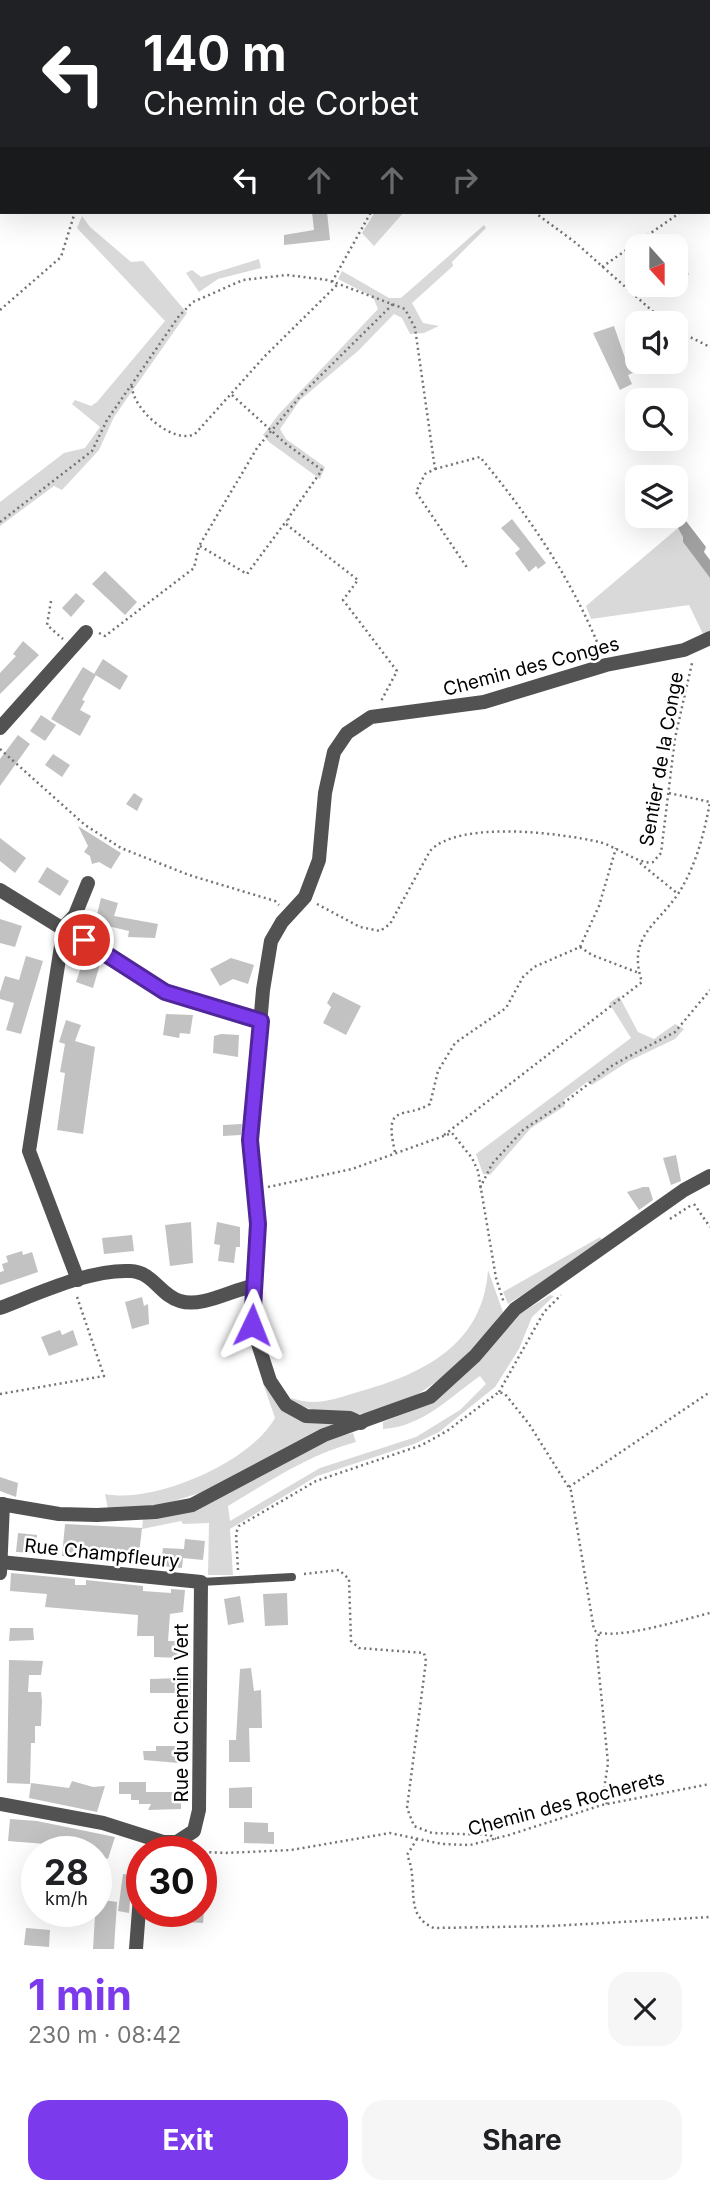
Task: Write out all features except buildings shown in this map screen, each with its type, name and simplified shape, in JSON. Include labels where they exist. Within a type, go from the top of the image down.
[{"type":"street","points":[[0,728],[75,646],[92,632]]},
{"type":"street","name":"Chemin des Conges","points":[[362,1423],[350,1418],[306,1416],[286,1405],[279,1397],[253,1335],[258,1224],[250,1140],[271,941],[305,897],[319,860],[325,793],[334,752],[355,726],[376,716],[484,702],[606,665],[695,646],[710,638]]},
{"type":"street","points":[[75,1281],[29,1151],[64,927],[75,915],[88,883]]},
{"type":"street","points":[[0,890],[64,927],[165,992],[261,1021]]},
{"type":"street","points":[[0,1573],[1,1504],[59,1514],[97,1515],[155,1512],[192,1505],[302,1445],[430,1397],[475,1356],[510,1314],[684,1190],[710,1176]]},
{"type":"street","points":[[0,1308],[75,1281],[125,1271],[140,1273],[155,1280],[170,1296],[186,1302],[254,1286]]},
{"type":"street","name":"Rue Champfleury","points":[[0,1562],[201,1582]]},
{"type":"street","name":"Rue du Chemin Vert","points":[[187,1836],[197,1825],[199,1810],[201,1582]]},
{"type":"street","points":[[0,1804],[103,1824],[126,1836]]},
{"type":"street","points":[[136,1949],[138,1927]]},
{"type":"lane","points":[[201,1582],[292,1577]]},
{"type":"path","points":[[0,310],[61,257],[74,214]]},
{"type":"path","points":[[332,282],[369,214]]},
{"type":"path","points":[[537,214],[554,225],[652,311]]},
{"type":"path","points":[[602,267],[678,214]]},
{"type":"path","points":[[0,522],[92,451],[107,420],[179,316],[193,302],[227,285],[274,275],[332,282],[405,309],[415,328],[435,469]]},
{"type":"path","points":[[132,386],[137,403],[169,432],[190,437],[203,428],[265,356],[338,284]]},
{"type":"path","points":[[92,632],[105,636],[194,568],[200,546],[224,499],[271,431],[303,393],[393,304]]},
{"type":"path","points":[[688,336],[710,346]]},
{"type":"path","points":[[200,546],[247,575],[322,470],[271,431],[232,395]]},
{"type":"path","points":[[468,569],[416,492],[425,474],[480,457],[522,509],[568,579],[606,665]]},
{"type":"path","points":[[289,517],[287,525],[292,531],[358,580],[343,600],[397,671],[376,716]]},
{"type":"path","points":[[51,601],[47,625],[75,646]]},
{"type":"path","name":"Sentier de la Conge","points":[[640,863],[653,862],[661,853],[675,738],[695,646]]},
{"type":"path","points":[[0,749],[85,825],[121,848],[189,875],[275,901],[289,915]]},
{"type":"path","points":[[444,1135],[642,982],[635,962],[644,936],[678,895],[694,863],[710,802],[669,793]]},
{"type":"path","name":"Sentier de la Conge","points":[[305,897],[360,927],[380,931],[390,925],[430,851],[445,838],[513,832],[568,837],[616,847],[678,895]]},
{"type":"path","points":[[395,1152],[391,1129],[395,1117],[404,1110],[430,1104],[438,1071],[455,1043],[506,1008],[523,977],[534,967],[580,947],[599,906],[616,847]]},
{"type":"path","points":[[580,947],[592,955],[639,973]]},
{"type":"path","points":[[480,1188],[492,1164],[523,1130],[613,1065],[675,1032],[710,990]]},
{"type":"path","points":[[254,1190],[352,1169],[452,1133],[472,1158],[496,1278],[502,1300],[510,1314]]},
{"type":"path","points":[[684,1190],[710,1227]]},
{"type":"path","points":[[659,1226],[694,1204]]},
{"type":"path","points":[[0,1394],[104,1376],[75,1281]]},
{"type":"path","points":[[242,1579],[236,1554],[236,1533],[239,1526],[316,1481],[422,1445],[447,1431],[499,1391],[544,1312],[569,1289]]},
{"type":"path","points":[[499,1391],[505,1394],[529,1424],[574,1500],[592,1624],[599,1634]]},
{"type":"path","points":[[569,1488],[710,1392]]},
{"type":"path","points":[[292,1577],[339,1570],[349,1579],[351,1641],[359,1648],[424,1653],[426,1661],[407,1808],[409,1818],[414,1826],[432,1833],[490,1835],[496,1839]]},
{"type":"path","points":[[599,1634],[616,1634],[710,1613]]},
{"type":"path","points":[[599,1634],[596,1643],[608,1763],[603,1796],[607,1804]]},
{"type":"path","name":"Chemin des Rocherets","points":[[217,1853],[291,1850],[390,1833],[442,1844],[470,1845],[607,1804],[710,1784]]},
{"type":"path","points":[[417,1839],[407,1855],[414,1877],[415,1915],[420,1922],[434,1928],[551,1926],[710,1917]]},
{"type":"shaded area","points":[[374,214],[402,214],[374,246],[362,233]]},
{"type":"shaded area","points":[[82,216],[90,227],[131,262],[143,261],[187,313],[114,417],[99,450],[62,490],[54,486],[0,526],[0,502],[64,453],[85,448],[100,427],[72,404],[75,400],[91,406],[97,402],[165,321],[77,228]]},
{"type":"shaded area","points":[[484,225],[486,228],[452,262],[453,266],[412,303],[423,323],[439,326],[424,333],[410,334],[402,318],[394,314],[358,351],[300,400],[280,429],[286,439],[325,467],[320,479],[269,442],[263,435],[279,414],[378,309],[373,297],[338,279],[342,271],[389,298],[401,298]]},
{"type":"shaded area","points":[[259,259],[261,268],[218,279],[199,292],[186,273],[192,270],[201,277]]},
{"type":"shaded area","points":[[688,524],[706,547],[704,552],[710,560],[710,578],[683,542],[678,528],[688,528]]},
{"type":"shaded area","points":[[678,528],[684,537],[683,542],[710,578],[710,632],[704,636],[689,605],[591,619],[586,606]]},
{"type":"shaded area","points":[[619,996],[638,1032],[654,1039],[675,1024],[684,1029],[675,1039],[629,1061],[592,1085],[587,1082],[564,1100],[565,1106],[531,1128],[490,1175],[483,1174],[476,1154],[631,1038],[609,1003]]},
{"type":"shaded area","points":[[600,1237],[604,1242],[508,1304],[503,1292]]},
{"type":"shaded area","points":[[488,1270],[503,1312],[461,1360],[437,1381],[411,1398],[383,1409],[354,1414],[323,1412],[290,1401],[291,1398],[317,1402],[382,1385],[405,1376],[446,1352],[462,1337],[475,1318],[484,1296]]},
{"type":"shaded area","points":[[550,1295],[554,1296],[532,1317],[519,1349],[495,1387],[439,1432],[414,1444],[317,1476],[230,1529],[233,1575],[208,1575],[209,1523],[183,1524],[181,1521],[142,1529],[143,1518],[332,1438],[353,1433],[356,1442],[305,1461],[228,1506],[230,1521],[320,1468],[416,1437],[460,1410],[486,1384],[480,1376],[423,1417],[397,1427],[383,1429],[383,1422],[434,1402],[515,1317]]},
{"type":"shaded area","points":[[263,1383],[277,1403],[340,1419],[337,1427],[318,1430],[203,1492],[161,1505],[108,1509],[105,1494],[149,1493],[174,1486],[224,1464],[245,1450],[263,1434],[275,1418]]},
{"type":"route","points":[[84,940],[165,992],[261,1021],[250,1140],[258,1224],[252,1325]]}]
